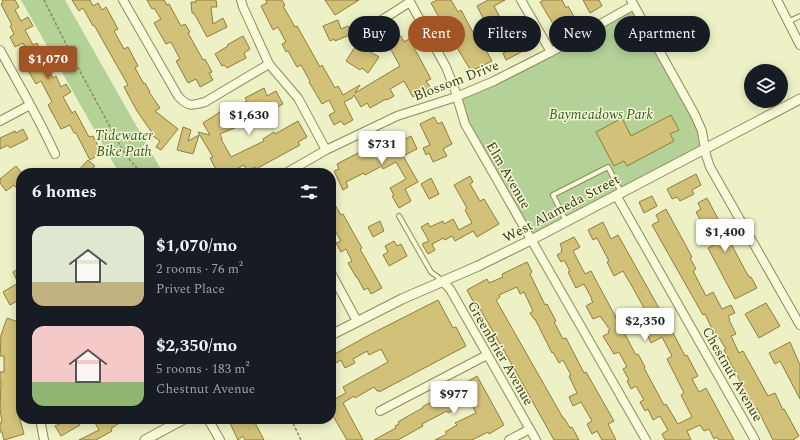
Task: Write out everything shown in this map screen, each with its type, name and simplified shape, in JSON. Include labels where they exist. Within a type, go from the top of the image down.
[{"type":"street","points":[[123,0],[178,96],[184,103],[189,105],[205,102],[269,64]]},
{"type":"street","points":[[241,0],[269,64],[298,98],[326,150]]},
{"type":"street","points":[[521,0],[549,49]]},
{"type":"street","points":[[777,0],[800,45]]},
{"type":"street","points":[[388,16],[409,1]]},
{"type":"street","name":"Elm Avenue","points":[[409,1],[446,67],[465,124],[646,440]]},
{"type":"street","points":[[632,2],[695,115],[702,131],[710,168],[800,325]]},
{"type":"street","name":"Blossom Drive","points":[[606,18],[632,2]]},
{"type":"street","points":[[0,50],[42,126],[55,154]]},
{"type":"street","name":"Blossom Drive","points":[[295,168],[326,150],[397,116],[456,97],[494,81],[551,52]]},
{"type":"street","name":"West Alameda Street","points":[[336,333],[402,299],[478,266],[531,240],[800,99]]},
{"type":"street","points":[[0,121],[30,105]]},
{"type":"street","name":"Chestnut Avenue","points":[[619,193],[756,440]]},
{"type":"street","name":"Greenbrier Avenue","points":[[442,281],[450,289],[536,440]]},
{"type":"street","points":[[336,283],[357,321]]},
{"type":"street","points":[[380,412],[487,355]]},
{"type":"street","points":[[41,424],[44,440]]},
{"type":"street","points":[[145,440],[175,424]]},
{"type":"street","points":[[211,424],[220,440]]},
{"type":"street","points":[[509,440],[530,429]]},
{"type":"lane","points":[[788,22],[800,16]]},
{"type":"lane","points":[[566,222],[553,195],[608,167],[619,193]]},
{"type":"lane","points":[[400,216],[431,272],[442,281]]},
{"type":"path","points":[[44,0],[75,62],[122,148],[137,168]]},
{"type":"path","points":[[294,424],[301,440]]},
{"type":"green space","name":"Tidewater Bike Path","points":[[21,0],[65,0],[160,168],[116,168]]},
{"type":"green space","name":"Baymeadows Park","points":[[634,5],[640,16],[614,16],[614,52],[660,52],[695,115],[705,149],[531,240],[465,124],[456,97],[549,49],[549,52],[606,52],[606,19]]},
{"type":"building","points":[[2,0],[15,0],[19,7],[15,10],[21,21],[28,17],[33,26],[25,30],[33,45],[37,43],[42,53],[45,51],[49,59],[44,61],[53,78],[56,76],[61,87],[66,84],[71,92],[63,97],[72,113],[75,111],[89,137],[93,136],[102,153],[90,160],[76,133],[74,133],[70,125],[61,129],[48,105],[52,102],[41,81],[36,84],[23,62],[31,58],[23,43],[15,47],[10,37],[14,34],[10,26],[12,25],[1,4],[3,3]]},
{"type":"building","points":[[72,0],[90,0],[93,6],[98,3],[102,10],[106,7],[118,29],[114,31],[124,49],[128,47],[138,66],[135,68],[160,108],[155,111],[178,129],[161,150],[156,147],[160,141],[152,135],[153,134],[137,111],[124,87],[128,85],[94,25],[93,26],[83,8],[79,11]]},
{"type":"building","points":[[147,0],[164,0],[167,5],[169,4],[181,26],[185,24],[190,32],[188,33],[203,60],[205,59],[212,72],[209,73],[213,80],[200,87],[196,79],[188,83],[176,61],[180,59],[171,42],[166,44],[154,23],[161,19],[154,8],[152,9]]},
{"type":"building","points":[[196,0],[216,0],[217,7],[211,7],[213,24],[223,18],[227,27],[207,37],[194,13],[192,13],[191,2],[196,2]]},
{"type":"building","points":[[266,0],[282,0],[285,5],[283,6],[295,27],[297,26],[320,67],[322,65],[335,88],[338,86],[343,95],[360,85],[355,93],[400,66],[392,52],[400,52],[401,36],[404,42],[408,40],[408,52],[416,52],[431,79],[426,81],[430,87],[413,97],[404,81],[390,89],[394,96],[370,108],[367,103],[361,107],[354,95],[352,98],[344,102],[353,120],[344,125],[341,121],[334,125],[329,115],[335,112],[329,100],[322,104],[301,65],[297,67],[288,51],[286,52],[282,44],[286,42],[278,27],[273,30],[261,6],[267,3]]},
{"type":"building","points":[[325,0],[359,0],[335,15]]},
{"type":"building","points":[[437,0],[451,0],[458,12],[461,10],[464,16],[438,16],[431,3]]},
{"type":"building","points":[[488,0],[505,0],[494,6],[499,16],[482,16],[477,6]]},
{"type":"building","points":[[544,0],[562,0],[566,8],[568,6],[574,16],[549,16],[549,17],[540,2]]},
{"type":"building","points":[[583,0],[599,0],[602,6],[590,13]]},
{"type":"building","points":[[465,17],[473,32],[473,52],[487,52],[492,61],[471,71],[460,52],[465,52]]},
{"type":"building","points":[[338,20],[341,29],[348,26],[348,36],[335,41],[334,39],[330,41],[323,26]]},
{"type":"building","points":[[243,36],[250,49],[244,53],[246,58],[227,68],[224,65],[222,66],[215,54]]},
{"type":"building","points":[[352,52],[371,52],[379,57],[368,73],[362,68],[360,70],[346,61]]},
{"type":"building","points":[[506,52],[521,52],[506,60],[503,53]]},
{"type":"building","points":[[264,88],[267,96],[276,91],[283,104],[267,112],[264,107],[242,118],[244,124],[220,134],[221,139],[231,157],[264,141],[263,139],[274,132],[275,134],[298,121],[307,137],[298,142],[300,145],[258,168],[246,168],[244,165],[238,168],[215,168],[210,158],[213,157],[198,132],[210,135],[203,123],[220,112],[247,101],[245,98]]},
{"type":"building","points":[[671,115],[679,130],[670,134],[674,141],[627,166],[624,161],[614,166],[596,132],[622,118],[631,136]]},
{"type":"building","points":[[434,117],[438,124],[442,122],[452,144],[443,149],[447,156],[433,162],[429,153],[426,155],[423,148],[430,145],[420,124]]},
{"type":"building","points":[[183,127],[191,130],[188,141],[199,135],[193,154],[177,150]]},
{"type":"building","points":[[23,129],[28,139],[10,148],[8,145],[0,149],[0,138]]},
{"type":"building","points":[[399,133],[402,141],[411,136],[417,149],[403,156],[418,182],[405,189],[411,201],[399,208],[392,196],[394,195],[390,188],[406,179],[396,162],[383,169],[382,166],[365,175],[364,173],[346,182],[348,187],[343,190],[336,175],[336,170],[339,169],[337,164],[360,152],[363,157],[380,148],[377,143]]},
{"type":"building","points":[[88,160],[95,166],[93,168],[81,168]]},
{"type":"building","points":[[16,166],[18,168],[16,168],[16,188],[14,185],[6,191],[0,183],[0,179]]},
{"type":"building","points":[[696,174],[701,185],[692,190],[694,194],[680,201],[677,197],[672,199],[667,189]]},
{"type":"building","points":[[470,176],[473,182],[470,184],[480,201],[484,199],[499,224],[477,237],[473,231],[455,241],[452,236],[445,240],[444,238],[432,244],[435,250],[428,254],[422,244],[429,241],[421,227],[428,223],[430,227],[443,221],[444,224],[453,219],[459,230],[472,223],[465,210],[467,208],[454,185]]},
{"type":"building","points":[[431,178],[439,194],[429,199],[421,184]]},
{"type":"building","points":[[652,196],[657,206],[644,213],[639,202]]},
{"type":"building","points":[[707,198],[745,270],[757,288],[735,299],[708,248],[714,245],[696,212],[701,209],[698,203]]},
{"type":"building","points":[[336,206],[341,215],[343,214],[362,248],[360,249],[382,288],[371,294],[368,288],[364,290],[348,263],[352,261],[346,249],[341,252],[336,243],[341,241],[336,232]]},
{"type":"building","points":[[666,209],[692,257],[690,258],[696,269],[693,271],[706,296],[713,292],[722,309],[731,305],[735,313],[728,316],[736,334],[731,336],[739,353],[743,351],[768,396],[775,393],[783,410],[784,409],[799,436],[793,440],[773,440],[757,408],[755,409],[731,364],[724,350],[726,349],[715,331],[713,331],[705,314],[703,315],[652,225],[659,221],[656,215]]},
{"type":"building","points":[[380,221],[384,231],[373,237],[368,227]]},
{"type":"building","points":[[603,222],[611,239],[618,235],[660,310],[653,313],[661,327],[668,323],[685,356],[687,355],[698,376],[692,379],[699,392],[706,388],[734,440],[719,440],[717,437],[714,439],[709,429],[704,431],[700,425],[687,431],[691,440],[665,440],[662,434],[668,430],[660,416],[653,420],[648,409],[645,411],[640,402],[644,400],[636,386],[631,389],[627,381],[629,380],[623,369],[627,367],[619,352],[614,354],[603,336],[609,333],[608,331],[610,330],[600,316],[593,319],[586,306],[593,302],[584,284],[576,288],[564,260],[561,262],[557,255],[562,252],[560,244],[574,237],[580,247],[573,251],[585,274],[591,271],[636,355],[638,354],[664,405],[666,404],[678,424],[692,417],[681,395],[684,393],[667,359],[672,356],[662,337],[651,343],[647,334],[649,333],[637,312],[644,308],[633,288],[623,271],[614,276],[607,262],[609,261],[597,238],[593,240],[588,230]]},
{"type":"building","points":[[394,241],[397,246],[401,244],[407,256],[389,266],[383,255],[388,252],[385,246]]},
{"type":"building","points":[[527,262],[532,272],[530,274],[545,305],[547,304],[556,321],[554,322],[563,339],[566,338],[584,373],[586,372],[614,421],[608,424],[616,440],[602,440],[597,431],[592,434],[587,424],[592,421],[581,402],[573,406],[569,397],[577,393],[569,376],[571,375],[563,360],[559,363],[553,352],[552,353],[535,319],[530,313],[533,311],[524,292],[520,294],[517,287],[499,295],[500,297],[496,300],[563,418],[570,428],[572,427],[579,440],[554,440],[480,309],[478,310],[467,290],[487,279],[489,283],[503,277],[502,274]]},
{"type":"building","points":[[16,270],[16,279],[13,272]]},
{"type":"building","points":[[16,284],[16,302],[10,305],[3,292]]},
{"type":"building","points":[[438,300],[453,328],[456,327],[466,346],[379,392],[374,387],[343,403],[363,440],[347,440],[336,421],[336,398],[346,393],[343,387],[388,362],[381,349],[369,355],[367,351],[353,359],[355,363],[345,368],[341,360],[336,363],[336,353]]},
{"type":"building","points":[[766,303],[780,326],[759,338],[745,314]]},
{"type":"building","points":[[7,318],[16,321],[16,424],[21,424],[24,434],[4,440],[2,432],[0,432],[0,423],[2,422],[0,409],[0,372],[4,372],[4,356],[0,356],[0,338]]},
{"type":"building","points":[[790,342],[800,365],[800,399],[780,361],[775,364],[769,353]]},
{"type":"building","points":[[477,376],[504,425],[489,434],[488,432],[472,440],[435,440],[447,434],[445,432],[457,425],[455,423],[476,413],[470,401],[448,413],[447,411],[422,424],[423,426],[398,440],[374,440],[396,428],[395,426],[399,424],[398,422],[423,408],[422,407]]},
{"type":"building","points":[[60,424],[80,425],[61,436],[55,426]]},
{"type":"building","points":[[96,424],[118,424],[111,429],[112,431],[96,440],[79,440],[99,430]]},
{"type":"building","points":[[230,424],[256,424],[264,440],[245,440],[243,436],[238,440]]}]
